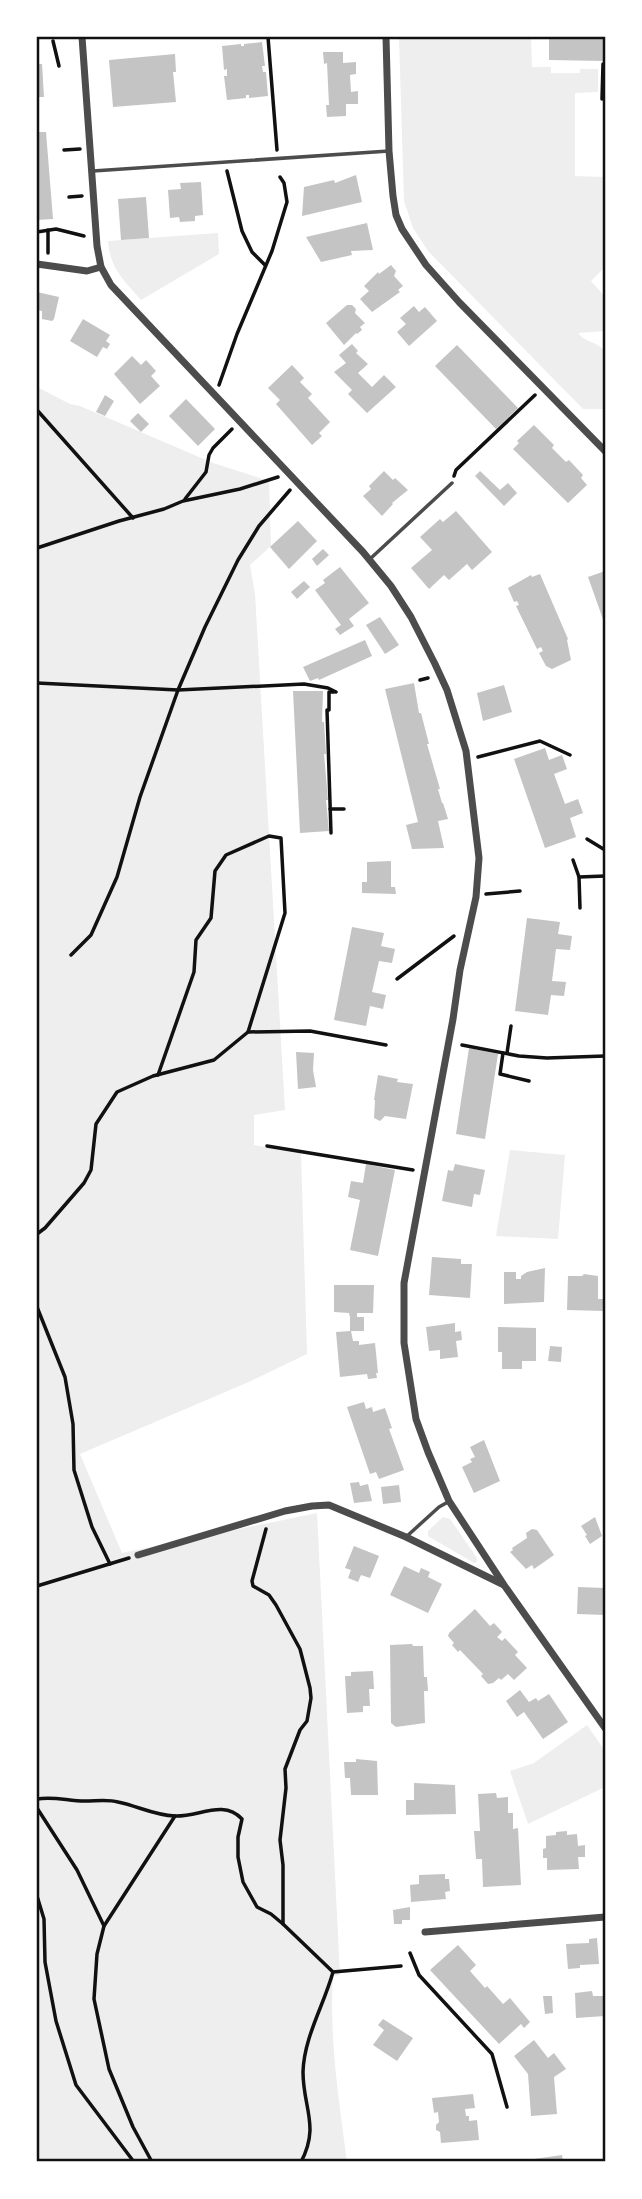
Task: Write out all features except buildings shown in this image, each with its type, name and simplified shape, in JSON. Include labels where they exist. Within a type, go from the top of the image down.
[{"type":"street","points":[[82,37],[97,246],[101,267],[111,285],[370,559],[391,586],[411,617],[447,690],[466,751],[480,858],[476,897],[460,970],[404,1283],[404,1343],[416,1419],[449,1501],[504,1585],[605,1728]]},
{"type":"street","points":[[386,37],[389,151],[396,215],[402,229],[426,265],[468,312],[605,451]]},
{"type":"street","points":[[37,264],[88,271],[101,267]]},
{"type":"street","points":[[138,1555],[268,1516],[329,1505],[406,1537],[504,1585]]},
{"type":"street","points":[[425,1932],[605,1917]]},
{"type":"lane","points":[[91,171],[389,151]]},
{"type":"lane","points":[[370,559],[452,484]]},
{"type":"lane","points":[[406,1537],[449,1501]]},
{"type":"path","points":[[268,37],[278,153]]},
{"type":"path","points":[[53,41],[59,66]]},
{"type":"path","points":[[602,99],[605,64]]},
{"type":"path","points":[[64,150],[80,149]]},
{"type":"path","points":[[224,162],[242,230],[252,252],[265,265]]},
{"type":"path","points":[[219,386],[237,334],[272,251],[287,202],[285,183],[280,177]]},
{"type":"path","points":[[69,197],[84,195]]},
{"type":"path","points":[[37,232],[56,229],[86,236]]},
{"type":"path","points":[[48,230],[48,253]]},
{"type":"path","points":[[458,468],[537,394]]},
{"type":"path","points":[[37,410],[133,518]]},
{"type":"path","points":[[183,501],[206,471],[213,448],[233,427]]},
{"type":"path","points":[[37,548],[183,501],[280,477]]},
{"type":"path","points":[[71,955],[90,935],[117,877],[140,797],[178,690],[205,627],[238,560],[259,526],[297,482]]},
{"type":"path","points":[[420,680],[428,678]]},
{"type":"path","points":[[37,683],[178,690],[304,684],[336,692],[329,692],[327,710],[331,833]]},
{"type":"path","points":[[476,758],[540,741],[570,755]]},
{"type":"path","points":[[330,809],[344,808]]},
{"type":"path","points":[[37,1234],[84,1183],[91,1170],[96,1124],[117,1091],[158,1075],[214,1060],[248,1032],[285,913],[281,838],[270,836],[226,855],[215,871],[211,918],[196,940],[194,972],[158,1075]]},
{"type":"path","points":[[587,839],[605,850]]},
{"type":"path","points":[[573,860],[579,877],[580,908]]},
{"type":"path","points":[[579,877],[605,876]]},
{"type":"path","points":[[484,894],[520,891]]},
{"type":"path","points":[[397,979],[457,934]]},
{"type":"path","points":[[511,1026],[500,1074],[528,1081]]},
{"type":"path","points":[[248,1032],[310,1031],[386,1045]]},
{"type":"path","points":[[465,1045],[547,1058],[605,1056]]},
{"type":"path","points":[[267,1146],[413,1171]]},
{"type":"path","points":[[37,1307],[65,1377],[73,1424],[74,1470],[92,1527],[110,1564]]},
{"type":"path","points":[[268,1516],[253,1586],[270,1595],[300,1649],[311,1698],[307,1721],[300,1730],[285,1769],[286,1788],[280,1840],[283,1865],[283,1924]]},
{"type":"path","points":[[37,1586],[138,1555]]},
{"type":"path","points":[[37,1799],[51,1796],[82,1801],[116,1801],[142,1811],[176,1816],[216,1808],[235,1812],[242,1819],[238,1857],[243,1882],[257,1907],[283,1924],[333,1972],[401,1966]]},
{"type":"path","points":[[37,1808],[77,1870],[104,1926]]},
{"type":"path","points":[[152,2162],[133,2127],[109,2069],[94,1999],[97,1954],[104,1926],[176,1816]]},
{"type":"path","points":[[37,1896],[44,1919],[45,1962],[56,2021],[76,2085],[134,2162]]},
{"type":"path","points":[[410,1953],[419,1976],[492,2054],[507,2107]]},
{"type":"path","points":[[301,2162],[307,2150],[311,2124],[303,2070],[312,2028],[327,1996],[333,1972]]},
{"type":"shaded area","points":[[399,37],[531,37],[532,67],[551,67],[551,73],[580,73],[580,69],[598,69],[598,92],[575,93],[575,176],[605,177],[605,267],[591,281],[605,297],[605,331],[578,333],[605,351],[605,409],[583,409],[428,251],[413,228],[404,201]]},
{"type":"shaded area","points":[[218,233],[219,254],[141,300],[115,267],[109,251],[108,241]]},
{"type":"shaded area","points":[[37,387],[70,404],[213,463],[269,481],[271,546],[250,565],[255,594],[285,1110],[254,1115],[254,1145],[301,1153],[307,1354],[251,1381],[80,1454],[122,1553],[317,1513],[340,1975],[333,1976],[332,2023],[347,2162],[37,2162]]},
{"type":"shaded area","points":[[510,1150],[565,1155],[558,1239],[496,1236]]},
{"type":"shaded area","points":[[443,1517],[450,1519],[477,1558],[477,1562],[474,1563],[428,1536],[428,1531]]},
{"type":"shaded area","points":[[587,1725],[605,1751],[605,1787],[528,1824],[510,1771],[534,1763]]}]
